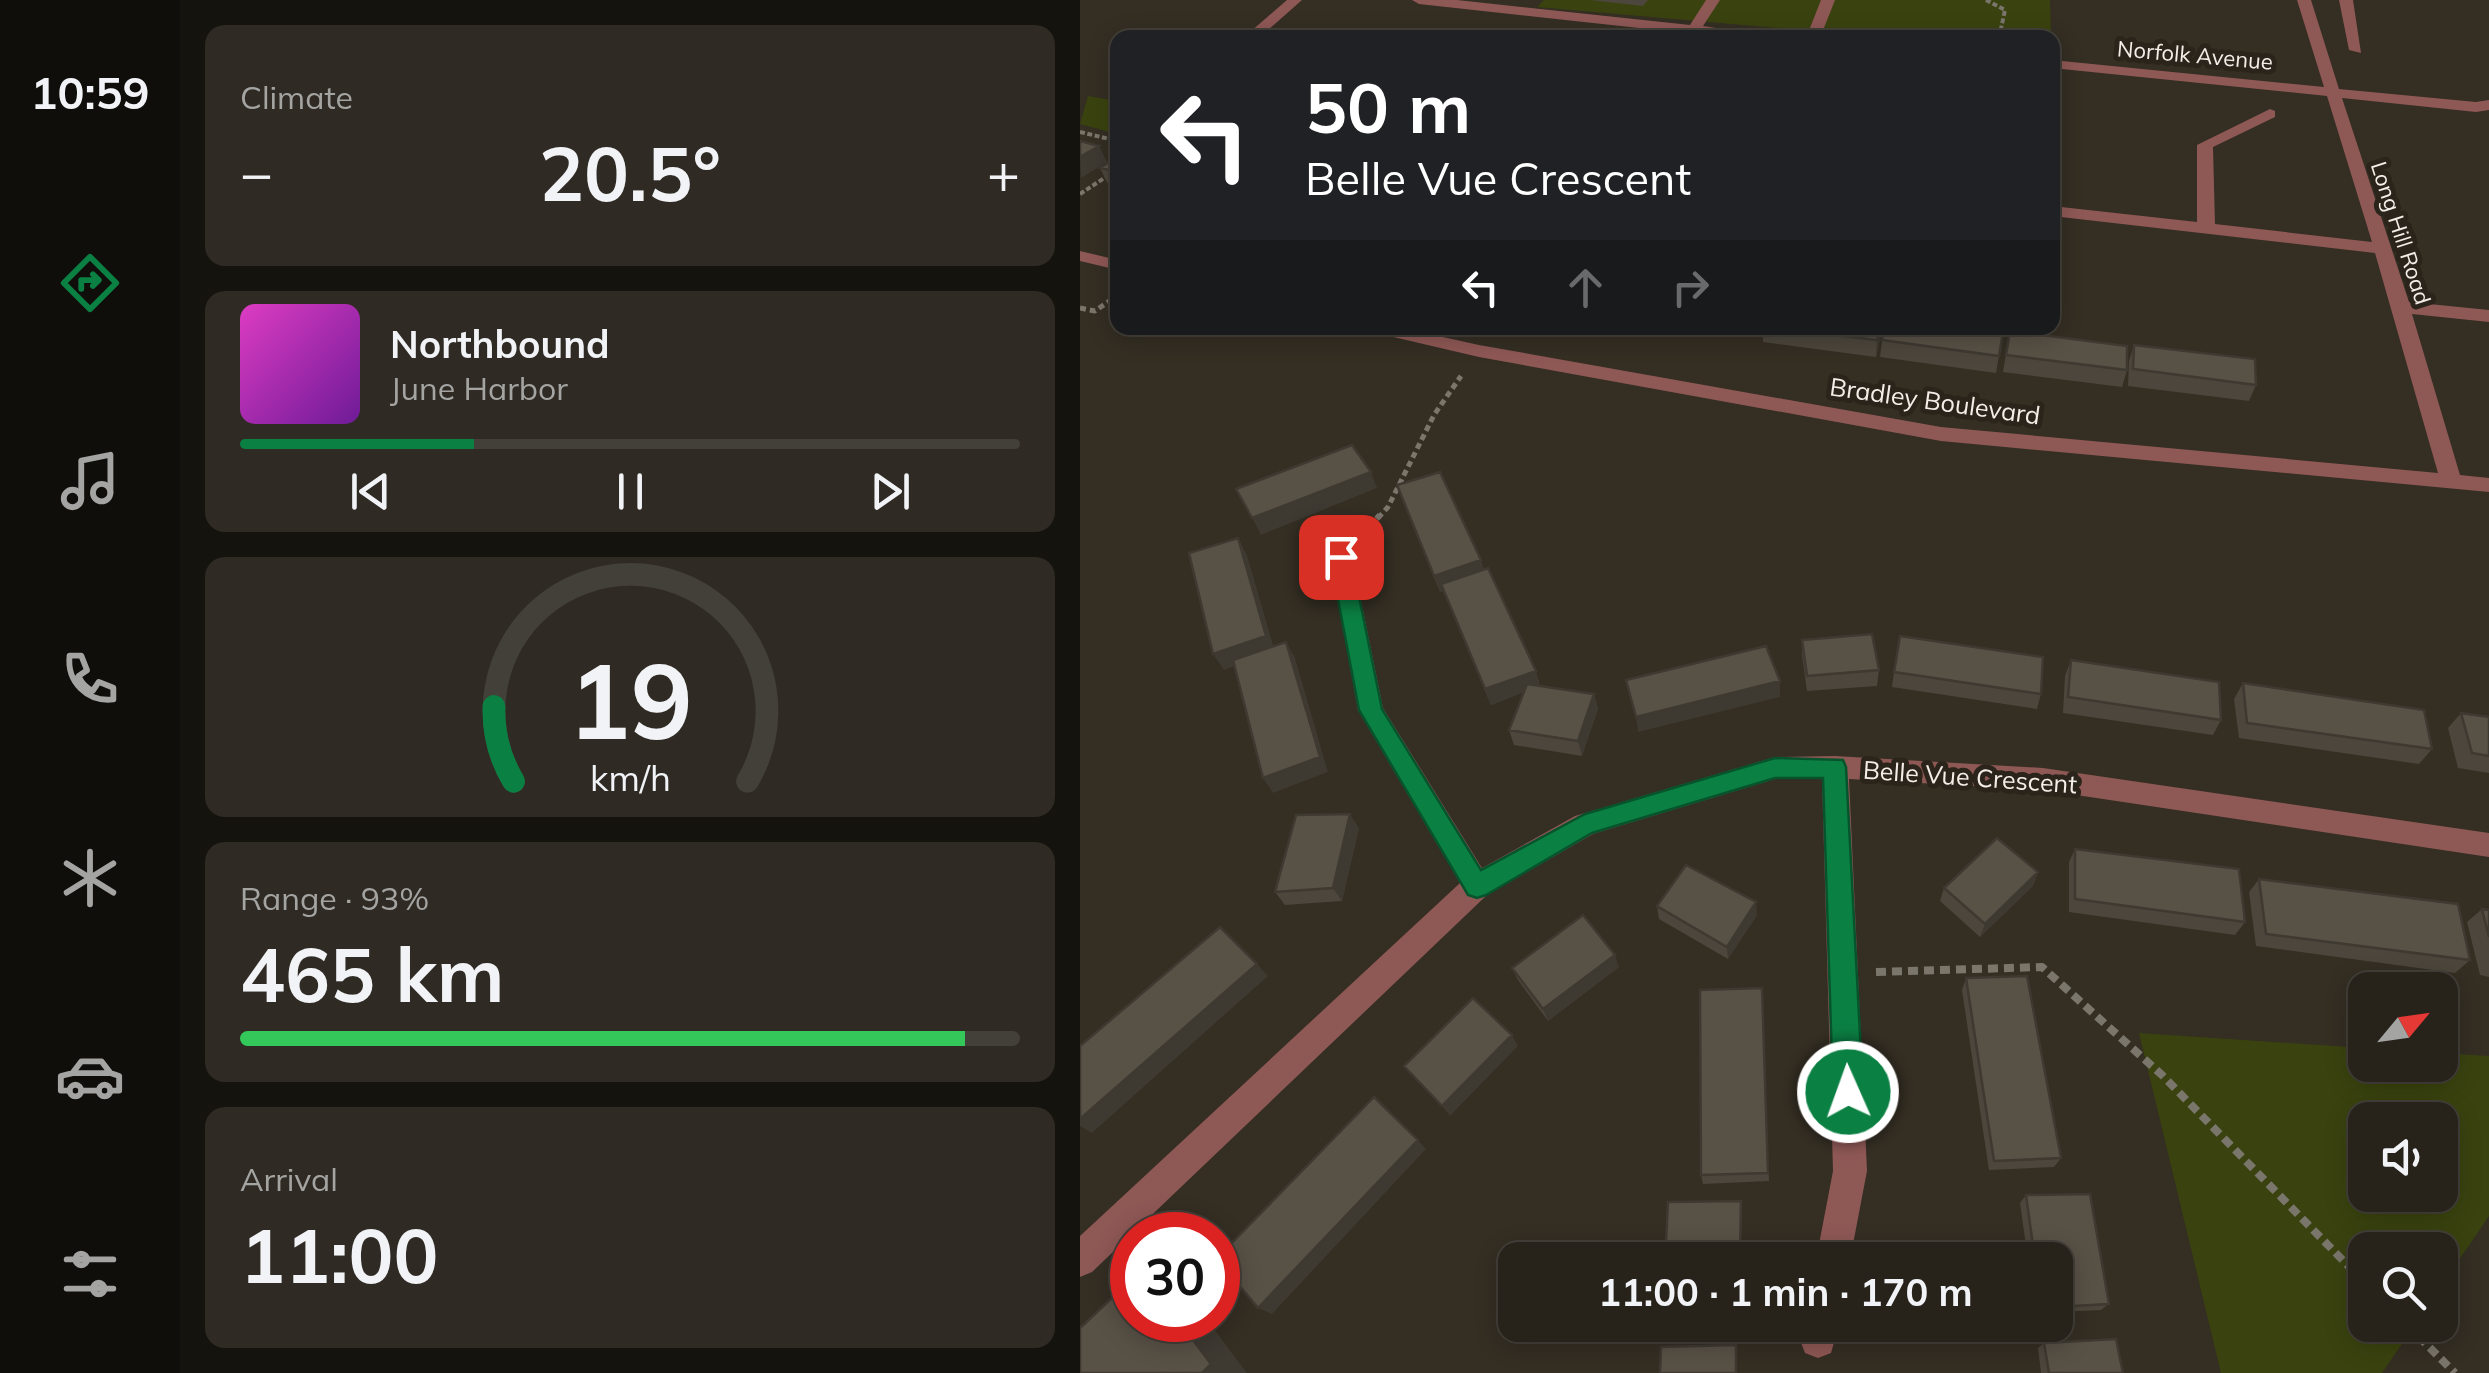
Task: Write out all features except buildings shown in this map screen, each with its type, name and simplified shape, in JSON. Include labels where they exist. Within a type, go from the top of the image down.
[{"type":"street","points":[[1259,30],[1295,0]]},
{"type":"street","points":[[1419,0],[1493,4],[1703,30]]},
{"type":"street","points":[[1816,30],[1828,0]]},
{"type":"street","name":"Long Hill Road","points":[[2304,0],[2379,248],[2401,307],[2450,482]]},
{"type":"street","points":[[2346,0],[2356,50]]},
{"type":"street","points":[[1694,29],[1709,6]]},
{"type":"street","name":"Norfolk Avenue","points":[[2060,65],[2476,107],[2489,104]]},
{"type":"street","points":[[2206,229],[2205,145],[2270,114]]},
{"type":"street","points":[[2060,212],[2379,248]]},
{"type":"street","points":[[1080,256],[1110,263]]},
{"type":"street","points":[[2401,307],[2489,316]]},
{"type":"street","name":"Bradley Boulevard","points":[[1409,335],[1941,434],[2489,485]]},
{"type":"street","points":[[1341,557],[1371,710],[1477,886]]},
{"type":"street","points":[[1834,767],[1850,1171],[1836,1242]]},
{"type":"street","name":"Belle Vue Crescent","points":[[1080,1260],[1477,886],[1585,824],[1775,768],[1834,767],[2042,779],[2489,845]]},
{"type":"path","points":[[1986,0],[2005,10],[2001,30]]},
{"type":"path","points":[[1080,132],[1110,140]]},
{"type":"path","points":[[1080,194],[1110,174]]},
{"type":"path","points":[[1080,308],[1095,311],[1110,301]]},
{"type":"path","points":[[1341,557],[1388,508],[1434,415],[1479,351]]},
{"type":"path","points":[[1845,972],[2042,967],[2162,1075],[2348,1266]]},
{"type":"path","points":[[2424,1342],[2455,1373]]},
{"type":"green space","points":[[1544,0],[2050,0],[2051,30],[1800,30],[1537,7]]},
{"type":"green space","points":[[1088,96],[1110,100],[1110,132],[1080,124]]},
{"type":"green space","points":[[2139,1033],[2348,1047],[2348,1082],[2458,1082],[2458,1054],[2489,1056],[2489,1216],[2458,1262],[2458,1232],[2348,1232],[2348,1342],[2403,1342],[2382,1373],[2221,1373]]},
{"type":"route","points":[[1341,557],[1371,710],[1477,886],[1585,824],[1775,768],[1834,767],[1848,1092]]}]
